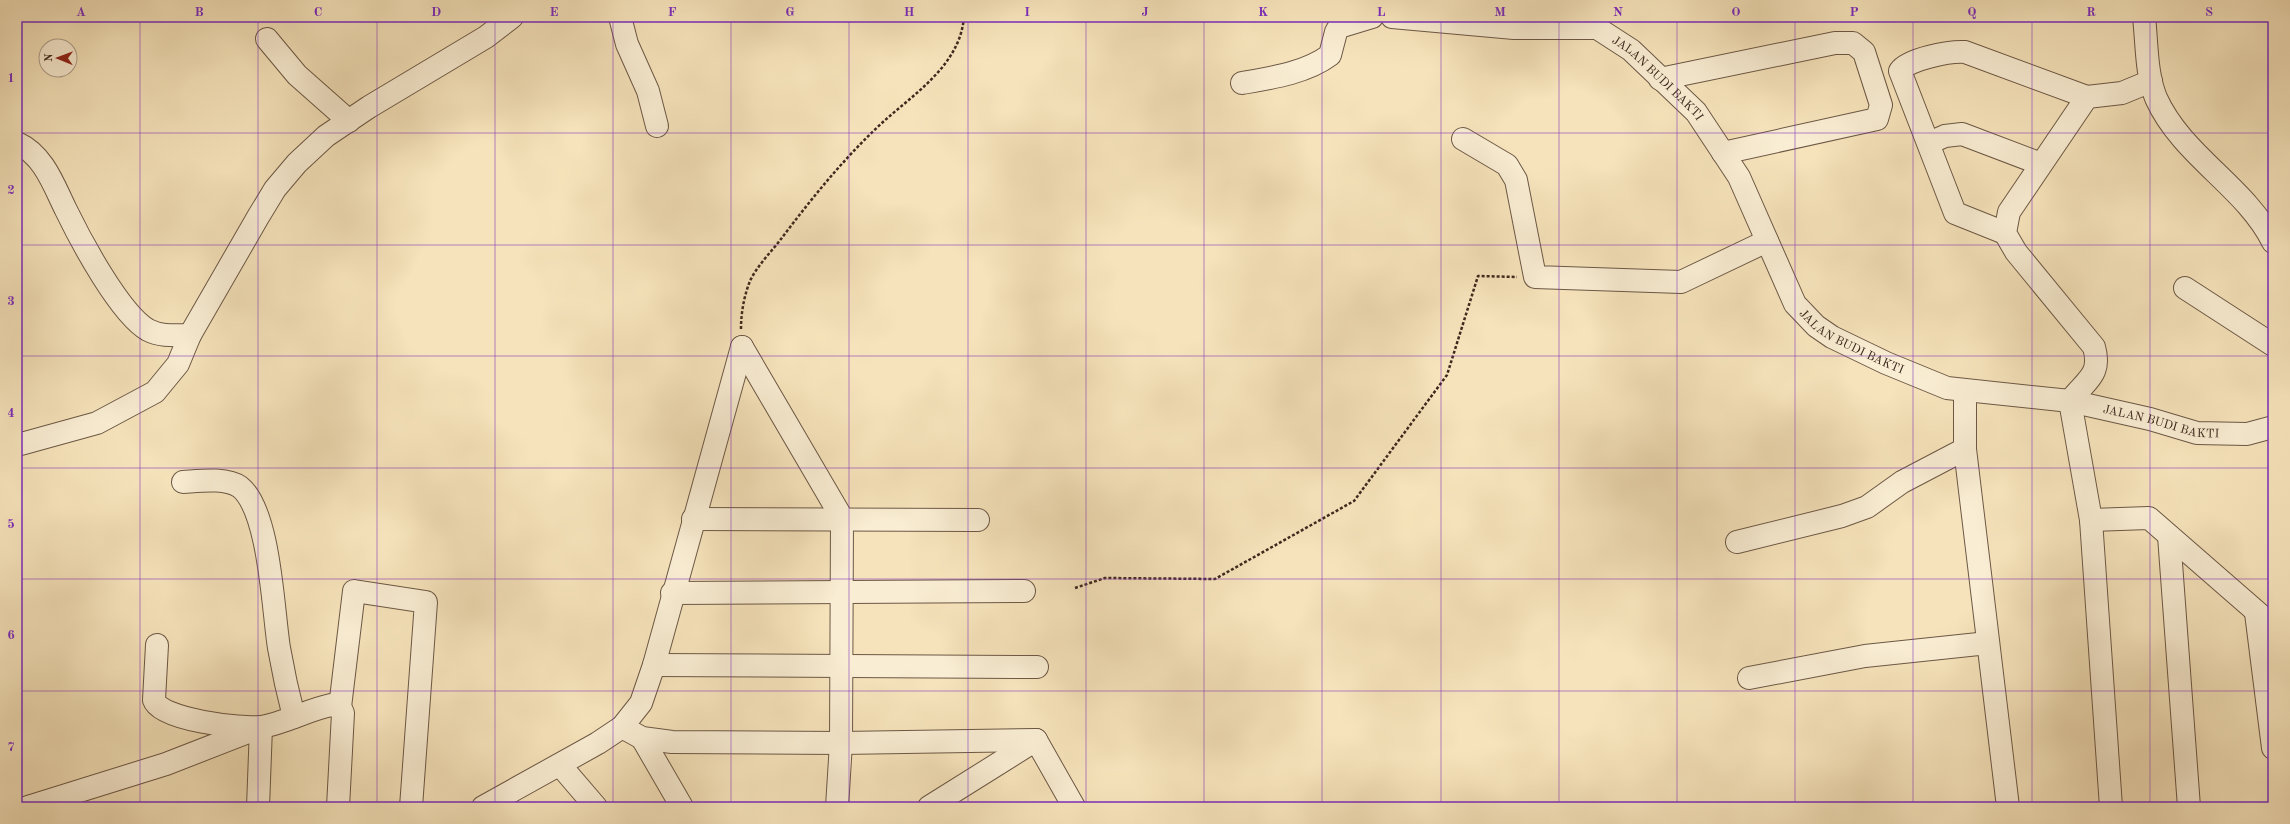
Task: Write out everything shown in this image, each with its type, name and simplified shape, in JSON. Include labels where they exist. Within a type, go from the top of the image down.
[{"type":"street","points":[[21,444],[97,423],[155,392],[178,364],[190,336],[275,189],[297,163],[326,136],[411,80],[486,36],[512,17]]},
{"type":"street","points":[[620,17],[627,44],[648,91],[657,126]]},
{"type":"street","points":[[1242,83],[1281,75],[1317,64],[1330,55],[1336,32],[1339,27],[1372,17]]},
{"type":"street","points":[[1392,17],[1514,28],[1597,28]]},
{"type":"street","name":"JALAN BUDI BAKTI","points":[[1577,17],[1631,50],[1696,112],[1739,177],[1795,304],[1816,326],[1832,337],[1886,363],[1947,388],[2070,401],[2198,433],[2247,434],[2273,427]]},
{"type":"street","points":[[2144,17],[2152,81],[2156,98],[2175,132],[2250,210],[2273,242]]},
{"type":"street","points":[[267,39],[297,75],[349,121]]},
{"type":"street","points":[[1660,79],[1835,43],[1853,43],[1864,52],[1880,105],[1877,119],[1723,153]]},
{"type":"street","points":[[2111,807],[2090,520],[2070,401],[2096,371],[2097,359],[2094,347],[2016,252],[2005,233],[1955,213],[1900,71],[1904,65],[1912,62],[1954,51],[1965,52],[2087,96],[2122,93],[2152,81]]},
{"type":"street","points":[[2005,233],[2009,212],[2087,96]]},
{"type":"street","points":[[1929,143],[1945,136],[1962,134],[2041,164]]},
{"type":"street","points":[[1463,139],[1507,166],[1512,171],[1516,180],[1535,277],[1681,282],[1767,240]]},
{"type":"street","points":[[17,143],[32,152],[41,162],[69,216],[108,283],[128,312],[148,330],[163,334],[190,336]]},
{"type":"street","points":[[2186,288],[2273,345]]},
{"type":"street","points":[[742,347],[842,518],[841,743],[837,807]]},
{"type":"street","points":[[495,804],[622,727],[640,703],[654,665],[672,593],[742,347]]},
{"type":"street","points":[[1965,391],[1965,449],[2008,807]]},
{"type":"street","points":[[1737,542],[1842,516],[1867,507],[1902,482],[1965,449]]},
{"type":"street","points":[[183,482],[208,481],[234,484],[246,494],[251,504],[261,530],[270,569],[281,660],[294,717]]},
{"type":"street","points":[[693,519],[842,518],[978,520]]},
{"type":"street","points":[[2090,520],[2149,518],[2265,620],[2273,748]]},
{"type":"street","points":[[2169,536],[2189,807]]},
{"type":"street","points":[[338,807],[343,713],[340,707],[354,591],[426,602],[411,807]]},
{"type":"street","points":[[672,593],[1024,591]]},
{"type":"street","points":[[1749,678],[1865,656],[1988,642]]},
{"type":"street","points":[[157,645],[154,698],[158,707],[180,716],[210,722],[238,727],[261,727]]},
{"type":"street","points":[[654,665],[1037,667]]},
{"type":"street","points":[[28,807],[166,764],[261,727],[331,705],[340,707]]},
{"type":"street","points":[[258,807],[261,727]]},
{"type":"street","points":[[622,727],[642,738],[672,742],[841,743],[1036,740]]},
{"type":"street","points":[[642,738],[682,807]]},
{"type":"street","points":[[1036,740],[1069,805]]},
{"type":"street","points":[[929,807],[1036,740]]},
{"type":"street","points":[[560,765],[596,807]]},
{"type":"path","points":[[742,347],[741,319],[751,280],[810,200],[849,156],[939,72],[957,43],[964,17]]},
{"type":"path","points":[[1074,588],[1105,578],[1215,579],[1354,501],[1447,375],[1478,276],[1535,277]]}]
